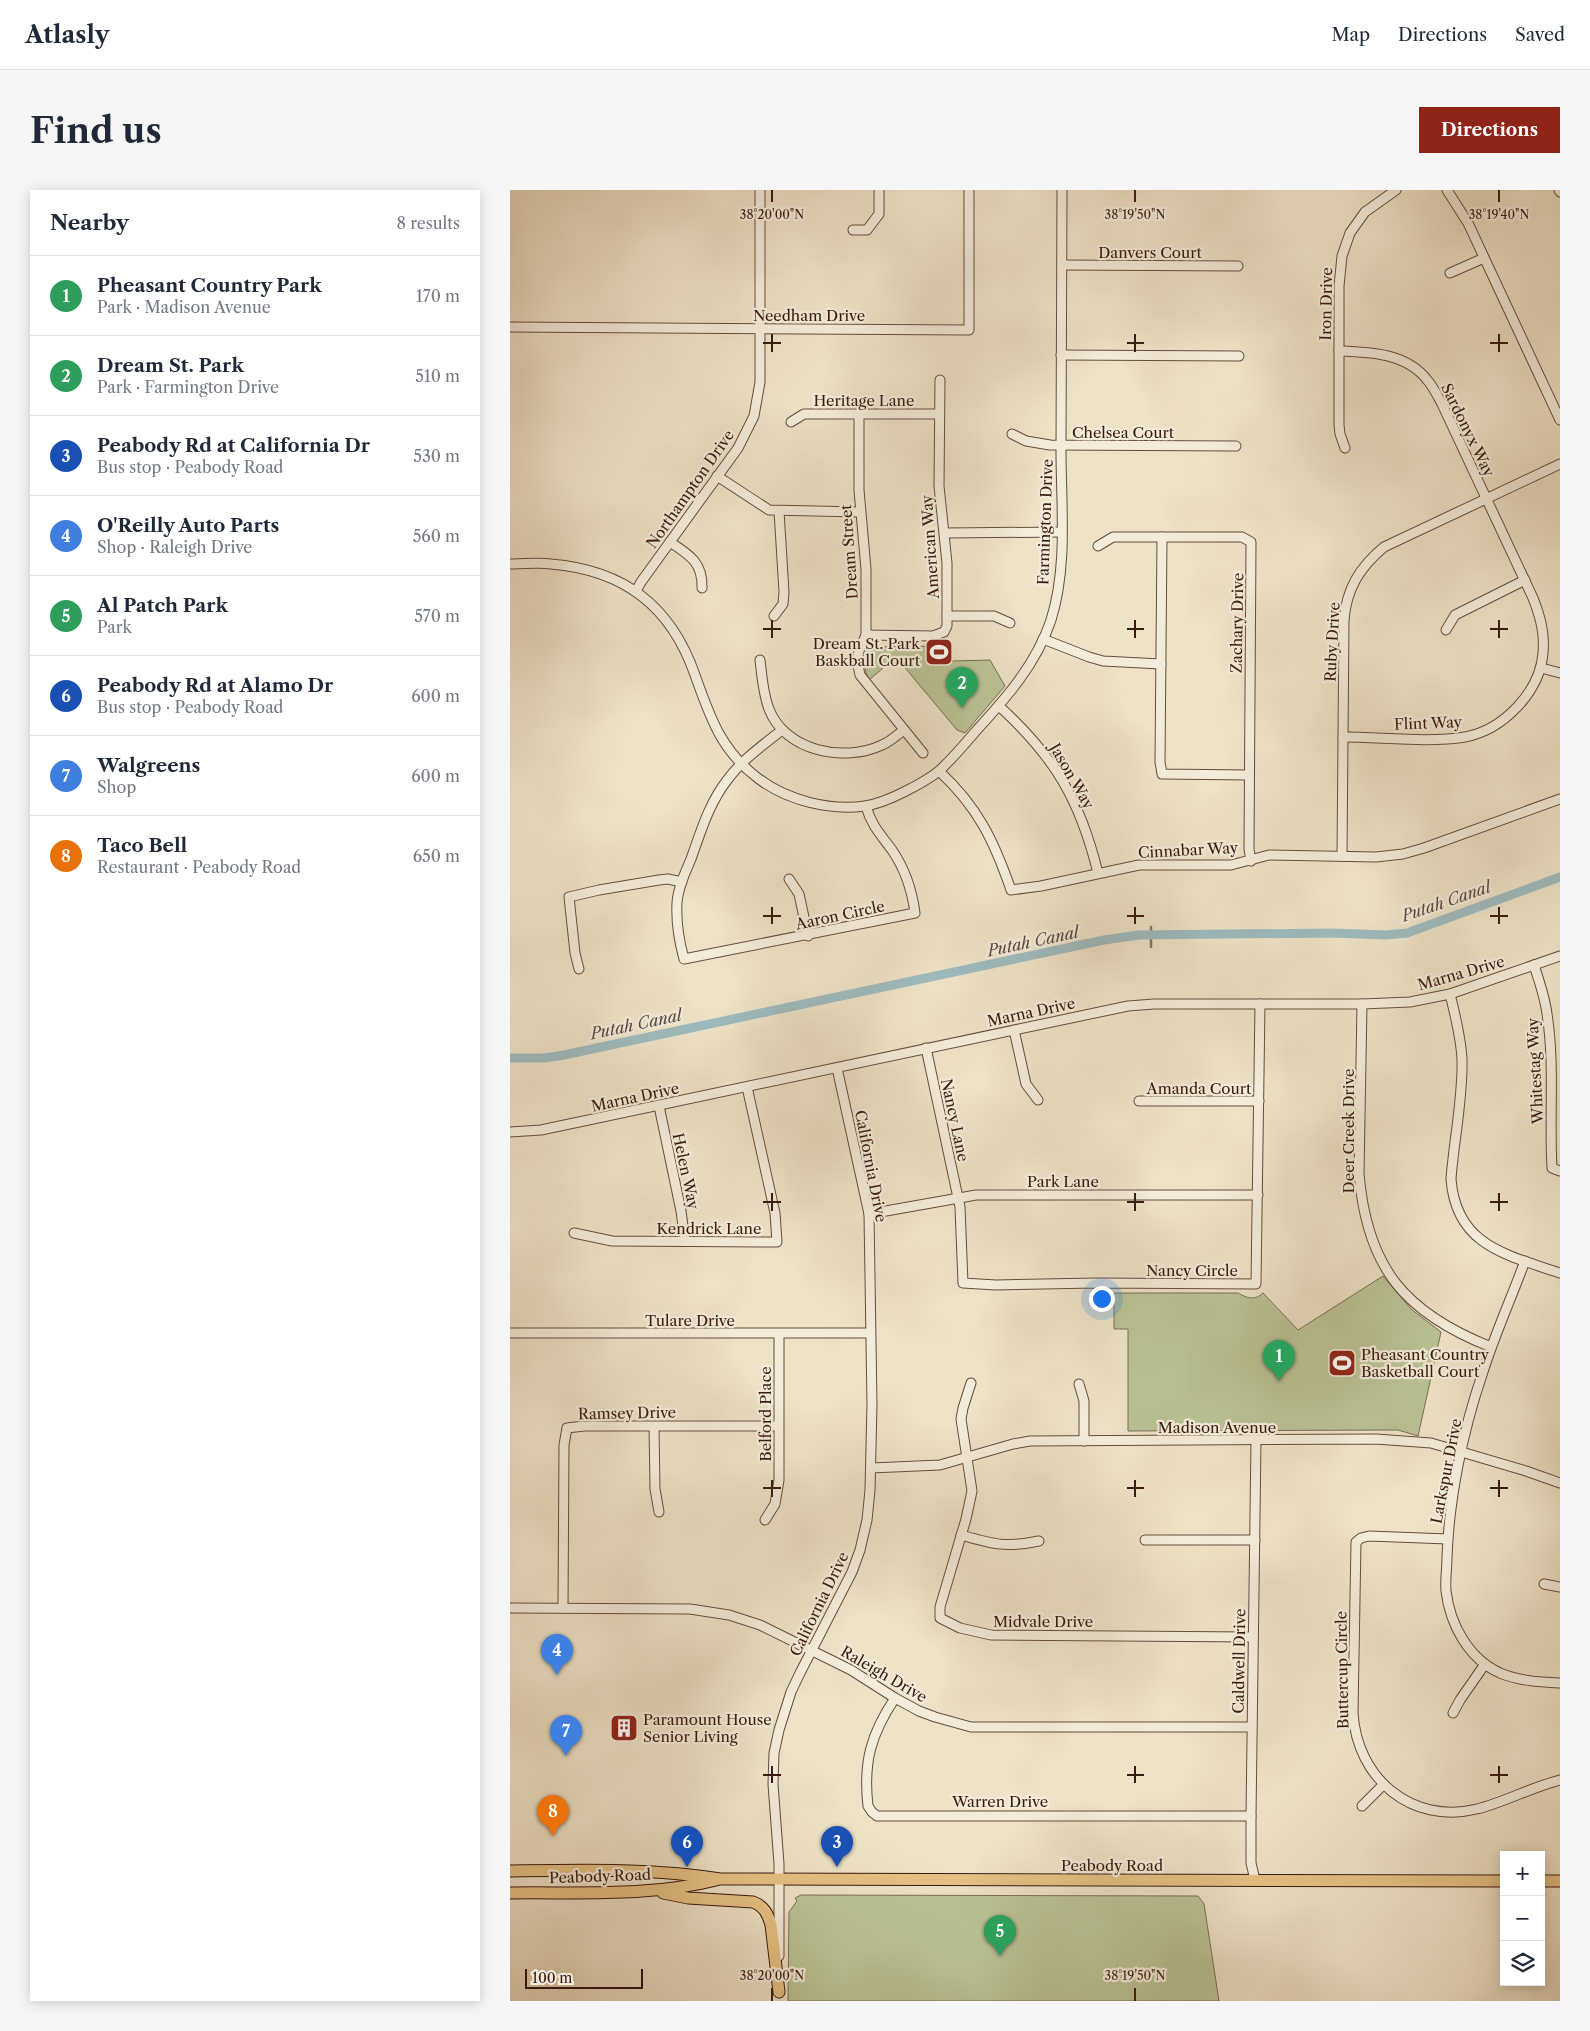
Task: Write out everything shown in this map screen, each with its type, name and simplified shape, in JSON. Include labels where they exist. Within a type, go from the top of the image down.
[{"type":"main road","name":"Peabody Road","points":[[510,1871],[576,1870],[690,1874],[720,1879],[780,1880],[1500,1881]]},
{"type":"main road","name":"Peabody Road","points":[[510,1893],[646,1891],[688,1888],[720,1879]]},
{"type":"main road","points":[[1545,1881],[1560,1881]]},
{"type":"main road","points":[[646,1891],[688,1898],[753,1902],[761,1906],[768,1915],[771,1925],[779,1996]]},
{"type":"street","name":"Northampton Drive","points":[[636,591],[738,448],[754,416],[760,382],[760,190]]},
{"type":"street","points":[[854,230],[868,230],[879,214],[879,190]]},
{"type":"street","name":"Needham Drive","points":[[510,327],[969,330],[969,190]]},
{"type":"street","name":"Farmington Drive","points":[[510,564],[554,564],[588,569],[608,576],[636,591],[657,608],[678,637],[690,660],[714,726],[726,746],[741,764],[762,781],[797,798],[816,804],[844,807],[866,806],[890,799],[918,785],[938,771],[999,706],[1024,674],[1043,639],[1057,594],[1061,532],[1062,190]]},
{"type":"street","name":"Iron Drive","points":[[1346,448],[1340,434],[1339,425],[1340,266],[1350,232],[1366,212],[1396,190]]},
{"type":"street","points":[[1447,190],[1461,210],[1560,420]]},
{"type":"street","points":[[1450,273],[1484,258]]},
{"type":"street","name":"Danvers Court","points":[[1062,265],[1238,266]]},
{"type":"street","name":"Sardonyx Way","points":[[1339,351],[1374,352],[1403,361],[1423,374],[1442,404],[1486,498]]},
{"type":"street","points":[[1061,355],[1239,356]]},
{"type":"street","name":"American Way","points":[[866,635],[939,635],[944,632],[946,626],[945,533],[939,486],[940,380]]},
{"type":"street","name":"Heritage Lane","points":[[791,422],[804,414],[939,414]]},
{"type":"street","name":"Dream Street","points":[[860,414],[860,512],[866,557],[866,635],[857,660],[860,675],[923,753]]},
{"type":"street","name":"Chelsea Court","points":[[1012,434],[1026,441],[1050,445],[1236,446]]},
{"type":"street","name":"Ruby Drive","points":[[1342,856],[1345,611],[1356,577],[1368,561],[1384,547],[1560,464]]},
{"type":"street","points":[[717,476],[769,510],[860,512]]},
{"type":"street","name":"Flint Way","points":[[1343,737],[1445,739],[1466,736],[1485,730],[1503,719],[1525,698],[1541,668],[1544,638],[1541,621],[1525,580],[1486,498]]},
{"type":"street","points":[[774,616],[783,604],[784,592],[779,511]]},
{"type":"street","points":[[945,533],[1061,532]]},
{"type":"street","name":"Zachary Drive","points":[[1098,546],[1113,537],[1242,537],[1251,542],[1249,775],[1249,849],[1251,860]]},
{"type":"street","points":[[1162,537],[1160,762],[1162,774],[1249,775]]},
{"type":"street","points":[[670,542],[694,559],[700,570],[702,588]]},
{"type":"street","points":[[1446,630],[1455,614],[1525,580]]},
{"type":"street","points":[[947,616],[994,616],[1010,623]]},
{"type":"street","points":[[1043,639],[1103,661],[1161,664]]},
{"type":"street","points":[[760,660],[769,710],[782,730],[806,745],[819,750],[843,753],[868,750],[882,745],[904,730]]},
{"type":"street","points":[[1541,668],[1560,673]]},
{"type":"street","name":"Jason Way","points":[[999,706],[1032,736],[1060,775],[1073,798],[1084,824],[1098,873]]},
{"type":"street","name":"Aaron Circle","points":[[782,730],[741,764],[728,779],[708,811],[677,901],[677,924],[684,959],[808,936],[916,913],[909,883],[892,850],[869,819],[866,806]]},
{"type":"street","name":"Cinnabar Way","points":[[938,771],[968,802],[982,822],[1000,858],[1011,890],[1041,886],[1139,866],[1212,866],[1269,856],[1391,855],[1424,848],[1560,799]]},
{"type":"street","points":[[579,969],[575,953],[569,897],[660,880],[668,879],[682,882]]},
{"type":"street","points":[[789,879],[799,894],[808,936]]},
{"type":"street","name":"Marna Drive","points":[[510,1132],[541,1130],[659,1106],[1128,1006],[1154,1004],[1362,1004],[1410,1002],[1450,994],[1560,956]]},
{"type":"street","name":"Whitestag Way","points":[[1534,966],[1544,995],[1551,1052],[1552,1168],[1560,1171]]},
{"type":"street","points":[[1450,994],[1460,1036],[1462,1058],[1462,1084],[1451,1179],[1456,1207],[1465,1224],[1482,1242],[1494,1249],[1560,1273]]},
{"type":"street","name":"Nancy Circle","points":[[958,1197],[962,1226],[963,1283],[996,1285],[1096,1283],[1256,1284],[1260,1004]]},
{"type":"street","name":"Deer Creek Drive","points":[[1362,1004],[1360,1174],[1363,1210],[1374,1246],[1387,1271],[1411,1301],[1444,1326],[1491,1347]]},
{"type":"street","points":[[1014,1030],[1026,1084],[1038,1100]]},
{"type":"street","name":"Nancy Lane","points":[[926,1048],[958,1197]]},
{"type":"street","name":"California Drive","points":[[779,1996],[780,1880],[772,1784],[774,1753],[791,1692],[842,1593],[860,1550],[867,1520],[871,1468],[872,1404],[869,1214],[837,1068]]},
{"type":"street","name":"Kendrick Lane","points":[[574,1233],[612,1241],[777,1242],[775,1213],[747,1087]]},
{"type":"street","name":"Amanda Court","points":[[1139,1101],[1259,1101]]},
{"type":"street","name":"Helen Way","points":[[659,1106],[681,1211],[685,1241]]},
{"type":"street","name":"Park Lane","points":[[869,1214],[958,1197],[985,1195],[1258,1195]]},
{"type":"street","name":"Larkspur Drive","points":[[1525,1261],[1491,1347],[1475,1396],[1451,1507],[1446,1590],[1454,1623],[1462,1639],[1486,1664],[1500,1673],[1518,1679],[1560,1683]]},
{"type":"street","name":"Tulare Drive","points":[[510,1333],[870,1333]]},
{"type":"street","name":"Belford Place","points":[[765,1520],[775,1504],[779,1480],[779,1334]]},
{"type":"street","name":"Midvale Drive","points":[[971,1383],[961,1419],[972,1491],[940,1607],[940,1618],[960,1628],[991,1635],[1253,1637]]},
{"type":"street","points":[[1079,1384],[1084,1401],[1084,1442]]},
{"type":"street","name":"Ramsey Drive","points":[[563,1608],[564,1445],[567,1428],[575,1426],[778,1426]]},
{"type":"street","points":[[654,1427],[655,1489],[659,1512]]},
{"type":"street","name":"Madison Avenue","points":[[871,1468],[940,1466],[1013,1444],[1030,1442],[1403,1440],[1431,1443],[1560,1483]]},
{"type":"street","name":"Caldwell Drive","points":[[1255,1880],[1251,1863],[1251,1816],[1256,1441]]},
{"type":"street","points":[[961,1535],[1001,1546],[1039,1540]]},
{"type":"street","name":"Buttercup Circle","points":[[1448,1539],[1369,1536],[1361,1538],[1355,1546],[1353,1721],[1367,1764],[1383,1785],[1414,1805],[1428,1809],[1454,1812],[1477,1809],[1560,1780]]},
{"type":"street","points":[[1145,1540],[1255,1540]]},
{"type":"street","points":[[1544,1584],[1560,1587]]},
{"type":"street","name":"Raleigh Drive","points":[[510,1608],[703,1610],[729,1615],[760,1625],[812,1650],[852,1670],[895,1698],[935,1718],[971,1727],[1252,1727]]},
{"type":"street","points":[[1452,1714],[1486,1664]]},
{"type":"street","name":"Warren Drive","points":[[895,1698],[872,1738],[868,1756],[868,1806],[877,1816],[1251,1816]]},
{"type":"street","points":[[1362,1806],[1383,1785]]},
{"type":"green space","points":[[948,646],[947,653],[952,661],[990,660],[1005,686],[965,733],[957,730],[896,657],[869,680],[865,667],[869,647]]},
{"type":"green space","points":[[1383,1276],[1411,1309],[1441,1332],[1418,1436],[1398,1430],[1128,1431],[1128,1329],[1114,1329],[1114,1293],[1238,1293],[1251,1298],[1260,1296],[1263,1293],[1298,1330]]},
{"type":"green space","points":[[801,1895],[1198,1896],[1204,1904],[1219,2001],[788,2001],[789,1912],[797,1901],[795,1898]]},
{"type":"waterway","name":"Putah Canal","points":[[510,1058],[545,1058],[564,1055],[1104,940],[1139,935],[1332,933],[1386,935],[1407,933],[1560,877]]},
{"type":"waterway","name":"Putah Canal","points":[[1151,927],[1151,947]]},
{"type":"place","name":"Dream St. Park Baskball Court","points":[[939,652]]},
{"type":"place","name":"Dream St. Park","points":[[962,708]]},
{"type":"place","name":"Pheasant Country Basketball Court","points":[[1342,1363]]},
{"type":"place","name":"Pheasant Country Park","points":[[1279,1381]]},
{"type":"place","name":"O'Reilly Auto Parts","points":[[557,1675]]},
{"type":"place","name":"Paramount House Senior Living","points":[[624,1728]]},
{"type":"place","name":"Walgreens","points":[[566,1756]]},
{"type":"place","name":"Taco Bell","points":[[553,1836]]},
{"type":"place","name":"Peabody Rd at Alamo Dr","points":[[687,1867]]},
{"type":"place","name":"Peabody Rd at California Dr","points":[[837,1867]]},
{"type":"place","name":"Al Patch Park","points":[[1000,1956]]}]
